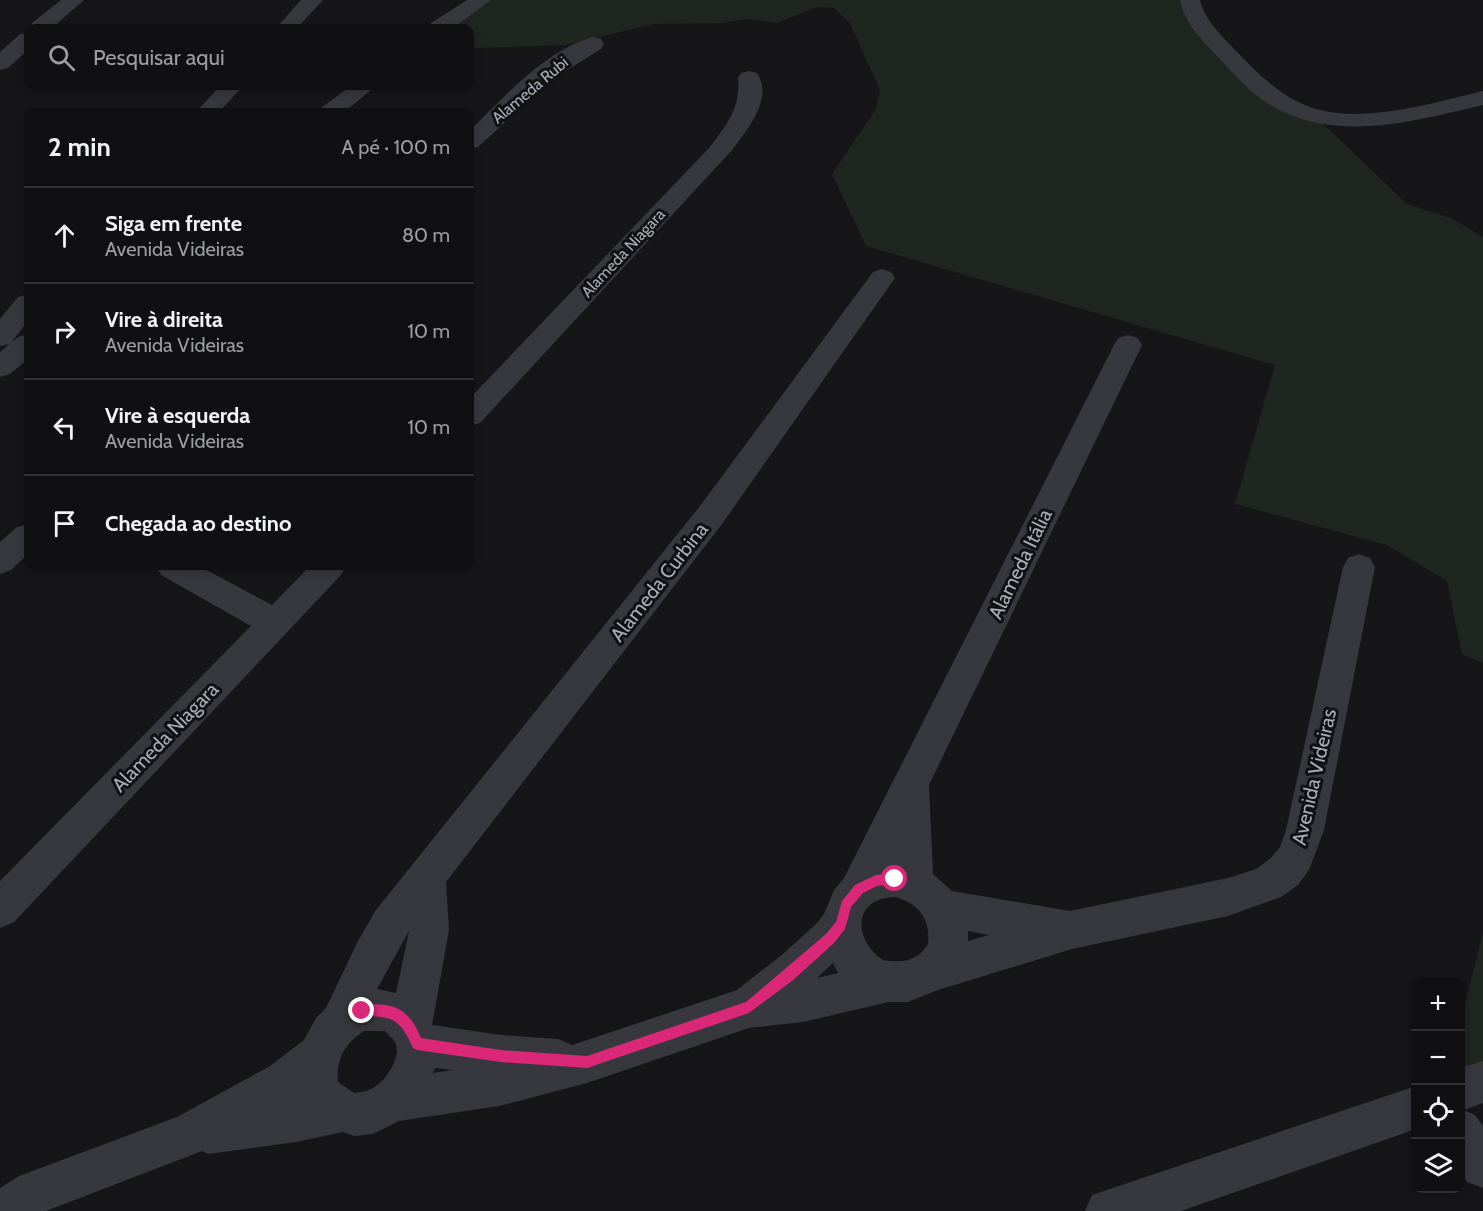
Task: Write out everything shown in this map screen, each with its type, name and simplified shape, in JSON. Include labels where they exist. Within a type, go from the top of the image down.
[{"type":"street","points":[[45,24],[74,0]]},
{"type":"street","points":[[290,24],[313,0]]},
{"type":"street","points":[[445,24],[481,0]]},
{"type":"street","points":[[1190,0],[1193,14],[1199,22],[1247,75],[1277,99],[1294,109],[1322,118],[1354,120],[1388,118],[1483,98]]},
{"type":"street","points":[[0,63],[24,42]]},
{"type":"street","name":"Alameda Rubi","points":[[474,138],[549,71],[593,44]]},
{"type":"street","name":"Alameda Niagara","points":[[474,412],[717,153],[740,124],[751,103],[752,91],[749,78]]},
{"type":"street","points":[[211,108],[228,90]]},
{"type":"street","points":[[335,108],[360,90]]},
{"type":"street","name":"Alameda Curbina","points":[[342,1022],[372,955],[390,924],[711,515],[882,278]]},
{"type":"street","points":[[0,337],[24,308]]},
{"type":"street","name":"Alameda Itália","points":[[859,889],[1128,345]]},
{"type":"street","points":[[0,367],[24,347]]},
{"type":"street","points":[[0,561],[24,540]]},
{"type":"street","name":"Avenida Videiras","points":[[189,1135],[296,1120],[341,1111],[355,1114],[376,1111],[394,1100],[499,1085],[587,1062],[749,1007],[803,1002],[888,982],[904,983],[920,979],[933,971],[1072,930],[1228,897],[1267,884],[1284,872],[1296,857],[1305,830],[1359,567]]},
{"type":"street","points":[[179,570],[276,623]]},
{"type":"street","name":"Alameda Niagara","points":[[0,909],[326,570]]},
{"type":"street","name":"Alameda Itália","points":[[912,783],[928,896]]},
{"type":"street","points":[[394,1100],[408,1083],[416,1064],[414,1035],[429,930],[427,878]]},
{"type":"street","name":"Avenida Videiras","points":[[749,1007],[788,977],[830,939],[841,925],[846,904],[859,889],[876,881],[895,879],[928,896],[1072,930]]},
{"type":"street","points":[[928,896],[948,924],[948,941],[944,957],[933,971]]},
{"type":"street","points":[[841,925],[844,944],[853,962],[868,975],[888,982]]},
{"type":"street","name":"Avenida Videiras","points":[[13,1199],[189,1135],[285,1081],[318,1055],[328,1035],[342,1022],[362,1011],[381,1010],[398,1015],[414,1035],[501,1056],[587,1062]]},
{"type":"street","points":[[318,1055],[315,1077],[322,1096],[341,1111]]},
{"type":"street","points":[[1465,1089],[1483,1082]]},
{"type":"street","points":[[1108,1211],[1199,1183],[1411,1109]]},
{"type":"street","points":[[1465,1137],[1483,1166]]},
{"type":"shaded area","points":[[481,0],[1190,0],[1277,99],[1315,116],[1407,204],[1451,218],[1483,237],[1483,663],[1462,654],[1447,581],[1387,545],[1235,504],[1275,365],[866,246],[832,174],[876,109],[880,90],[850,23],[834,8],[817,7],[777,23],[747,19],[724,23],[654,24],[566,45],[476,48],[474,47],[474,24],[446,24]]},
{"type":"shaded area","points":[[1483,932],[1483,1082],[1465,1089],[1465,1031],[1465,1005]]},
{"type":"route","points":[[362,1011],[381,1010],[398,1015],[410,1027],[417,1044],[501,1056],[587,1062],[749,1007],[788,977],[830,939],[841,925],[846,904],[859,889],[876,881],[895,879]]}]
